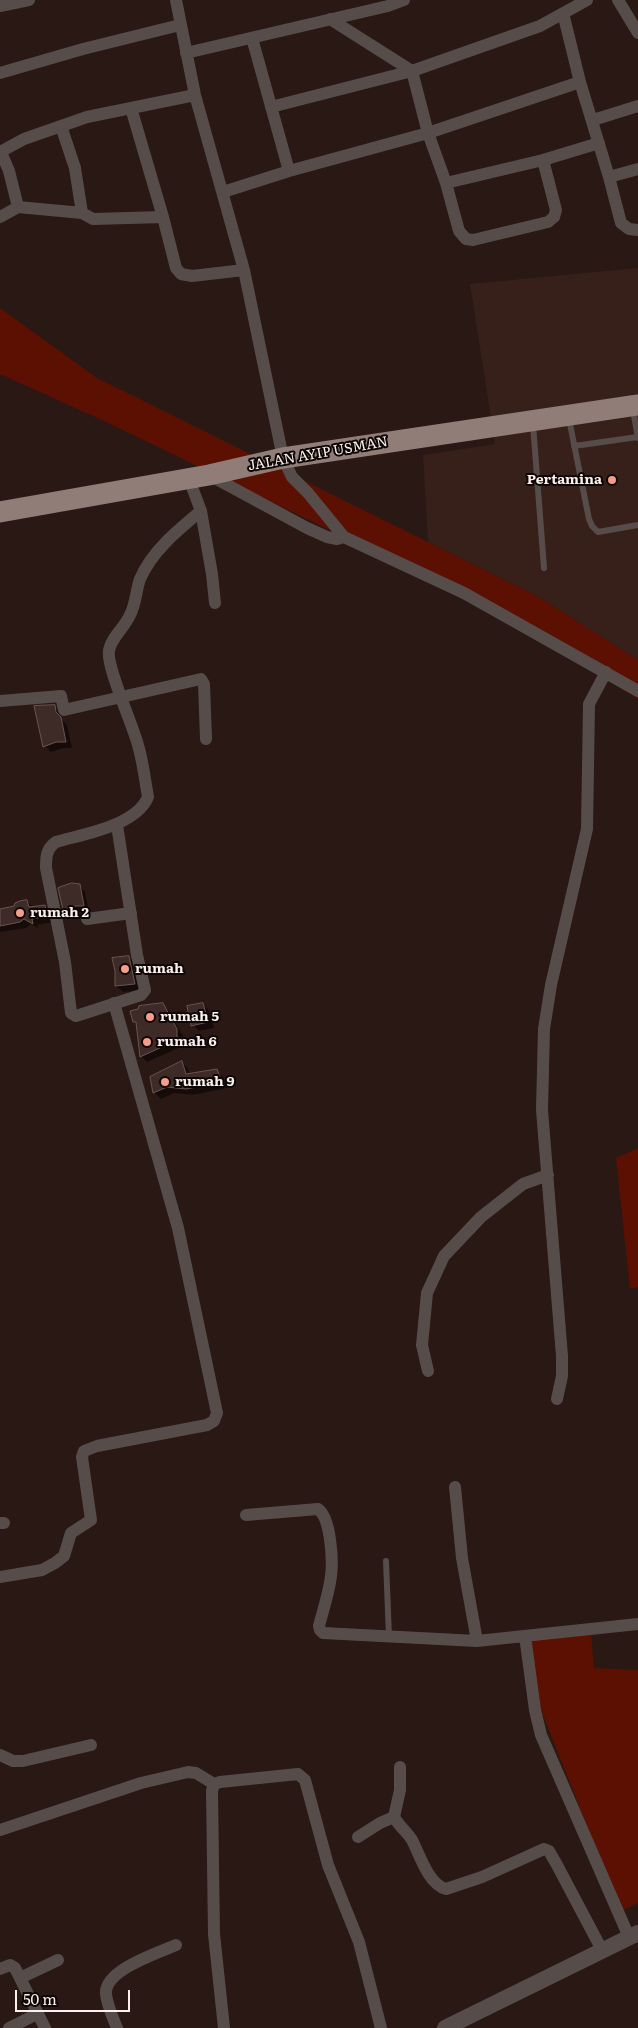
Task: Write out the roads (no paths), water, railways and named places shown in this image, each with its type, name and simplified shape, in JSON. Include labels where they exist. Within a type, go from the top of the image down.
[{"type":"main road","name":"JALAN AYIP USMAN","points":[[0,512],[199,477],[283,458],[635,406]]},
{"type":"street","points":[[0,6],[29,0]]},
{"type":"street","points":[[176,0],[195,95],[244,270],[283,458],[292,477],[308,493],[344,537],[464,593],[638,691]]},
{"type":"street","points":[[186,53],[404,0]]},
{"type":"street","points":[[271,106],[412,71],[540,26],[587,0]]},
{"type":"street","points":[[618,0],[638,33]]},
{"type":"street","points":[[563,13],[580,82],[621,223],[629,229],[638,230]]},
{"type":"street","points":[[330,19],[412,71],[428,134],[446,183],[459,231],[466,239],[473,240],[548,222],[554,217],[556,210],[543,160]]},
{"type":"street","points":[[0,73],[83,49],[180,25]]},
{"type":"street","points":[[252,38],[289,172]]},
{"type":"street","points":[[223,192],[428,134],[580,82]]},
{"type":"street","points":[[18,207],[9,171],[0,152],[24,140],[87,117],[195,95]]},
{"type":"street","points":[[592,120],[638,106]]},
{"type":"street","points":[[131,108],[176,268],[181,274],[192,276],[244,270]]},
{"type":"street","points":[[61,126],[75,168],[82,213]]},
{"type":"street","points":[[446,183],[543,160],[599,143]]},
{"type":"street","points":[[609,177],[638,169]]},
{"type":"street","points":[[0,217],[18,207],[82,213],[93,219],[163,218]]},
{"type":"street","points":[[215,603],[201,511],[199,477],[327,537],[337,539],[344,537]]},
{"type":"street","points":[[117,825],[137,955],[145,990],[141,996],[76,1016],[71,1013],[65,962],[46,868],[46,855],[50,847],[56,842],[117,825],[142,808],[148,797],[138,745],[108,652],[112,640],[122,631],[131,614],[140,579],[153,558],[175,532],[201,511]]},
{"type":"street","points":[[557,1399],[562,1376],[562,1356],[542,1110],[546,1008],[587,829],[588,704],[606,672]]},
{"type":"street","points":[[0,701],[61,696],[64,710],[200,679],[204,684],[206,739]]},
{"type":"street","points":[[87,919],[131,913]]},
{"type":"street","points":[[0,1577],[42,1570],[55,1563],[64,1556],[71,1533],[92,1520],[82,1457],[84,1451],[97,1446],[207,1425],[214,1421],[217,1413],[178,1228],[114,1003]]},
{"type":"street","points":[[428,1371],[422,1345],[427,1293],[444,1256],[481,1217],[523,1184],[548,1175]]},
{"type":"street","points":[[455,1487],[462,1558],[476,1641]]},
{"type":"street","points":[[246,1515],[311,1509],[318,1509],[322,1512],[328,1525],[331,1575],[319,1626],[320,1630],[324,1633],[476,1641],[638,1624]]},
{"type":"street","points":[[445,2028],[634,1935],[541,1735],[535,1710],[525,1636]]},
{"type":"street","points":[[0,1755],[13,1760],[23,1761],[91,1745]]},
{"type":"street","points":[[400,1767],[400,1790],[394,1817],[411,1840],[440,1887],[446,1889],[482,1876],[544,1848],[549,1851],[602,1950]]},
{"type":"street","points":[[0,1830],[141,1783],[188,1772],[196,1773],[214,1784],[298,1774],[305,1780],[328,1865],[359,1942],[380,2028]]},
{"type":"street","points":[[214,1784],[212,1791],[214,1934],[224,2028]]},
{"type":"street","points":[[358,1837],[380,1823],[394,1817]]},
{"type":"street","points":[[116,2028],[106,1993],[111,1980],[119,1971],[176,1945]]},
{"type":"street","points":[[20,1978],[58,1960]]},
{"type":"street","points":[[0,1969],[10,1965],[15,1968],[45,2028]]},
{"type":"street","points":[[8,2028],[38,2014]]},
{"type":"lane","points":[[574,446],[638,438],[635,406]]},
{"type":"lane","points":[[568,415],[592,526],[598,532],[638,525]]},
{"type":"lane","points":[[532,420],[544,568]]},
{"type":"lane","points":[[386,1561],[389,1637]]},
{"type":"place","name":"Pertamina","points":[[612,480]]},
{"type":"place","name":"rumah 2","points":[[20,913]]},
{"type":"place","name":"rumah","points":[[125,969]]},
{"type":"place","name":"rumah 5","points":[[150,1017]]},
{"type":"place","name":"rumah 6","points":[[147,1042]]},
{"type":"place","name":"rumah 9","points":[[165,1082]]}]
